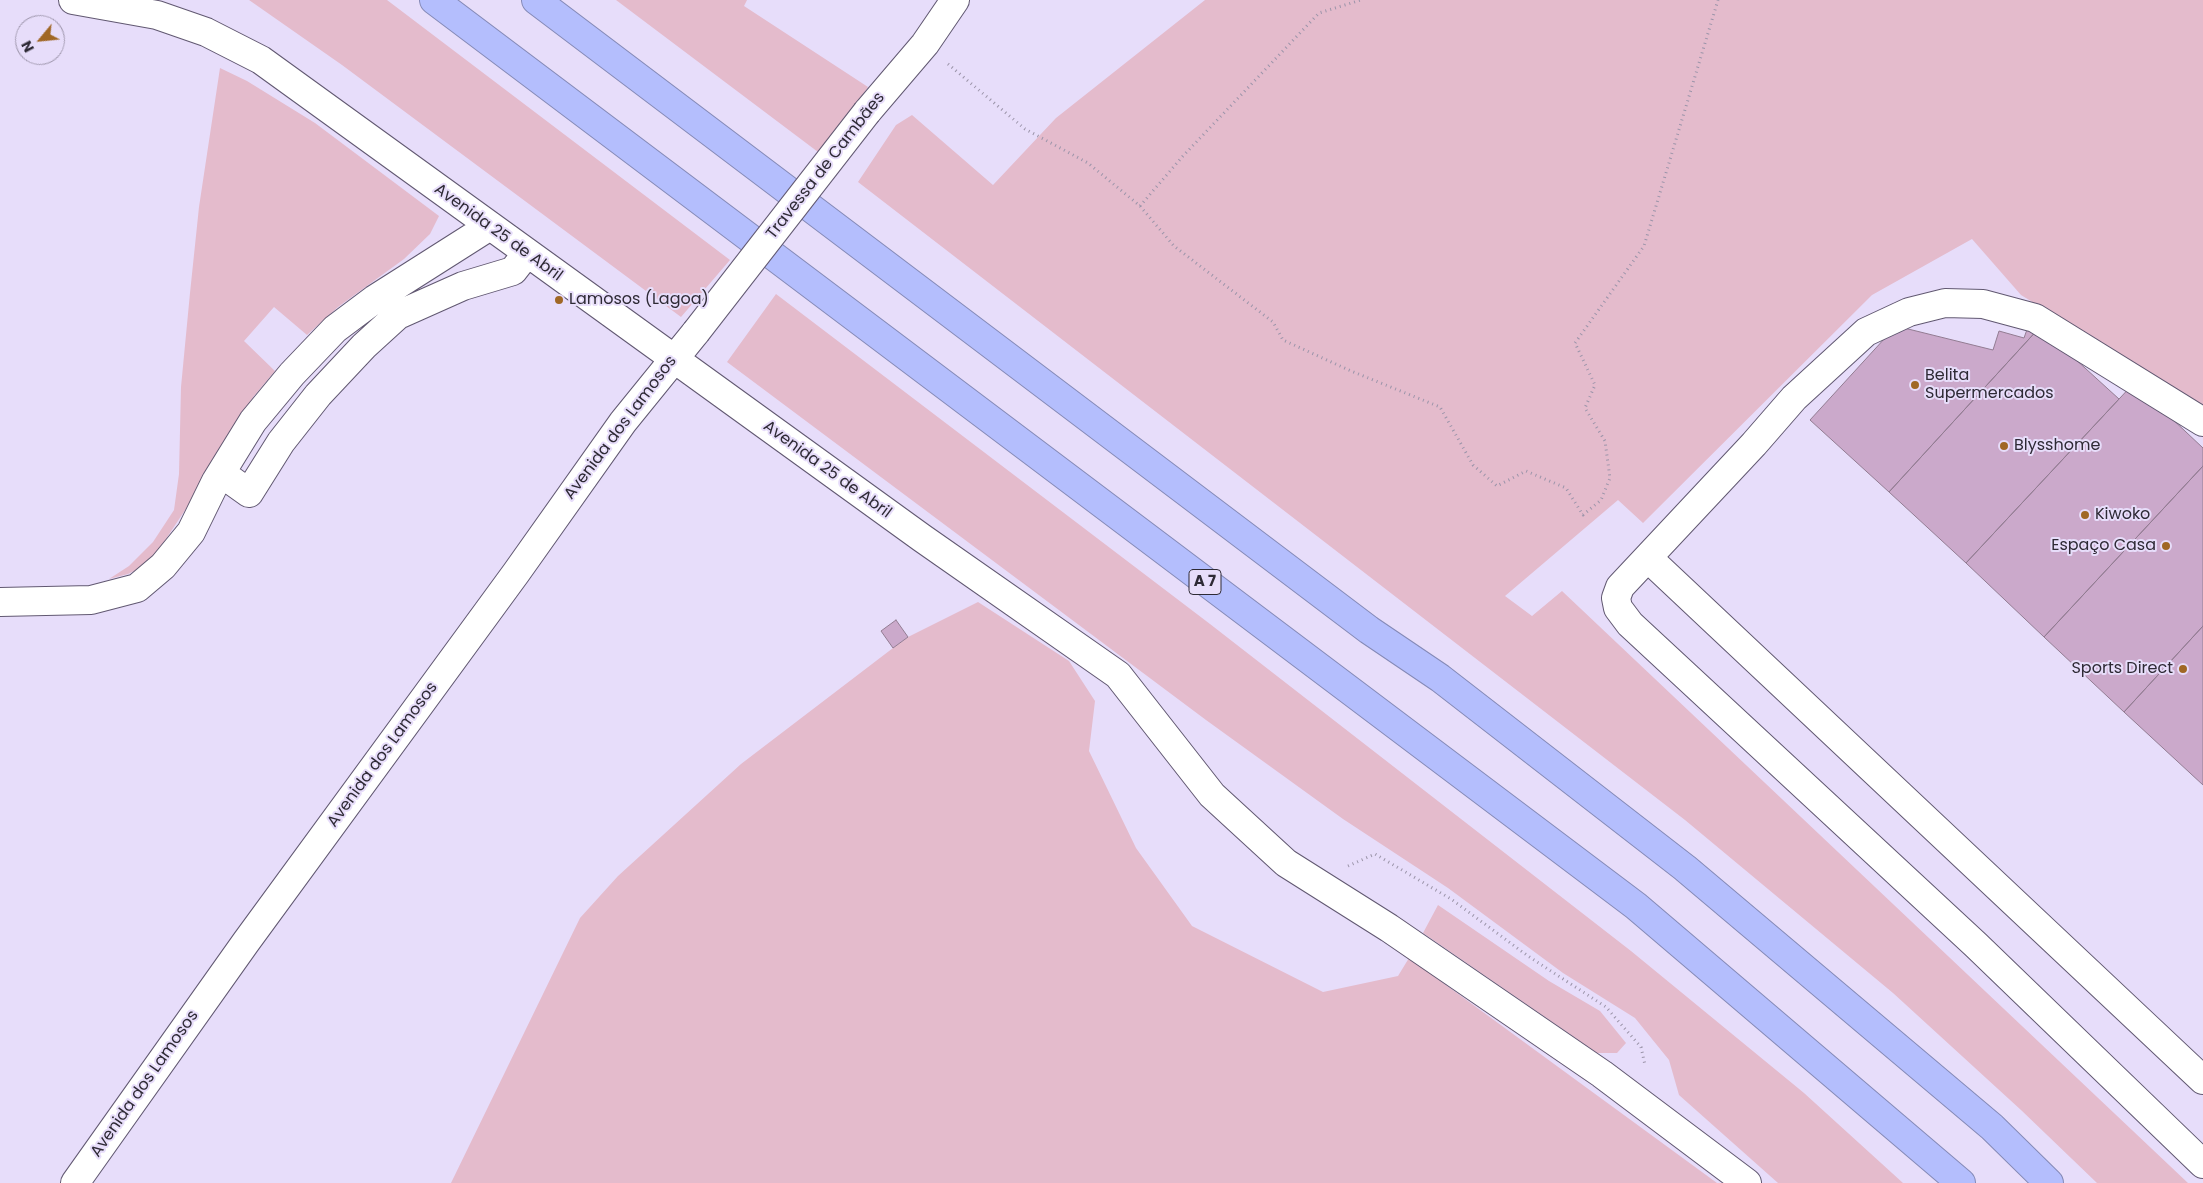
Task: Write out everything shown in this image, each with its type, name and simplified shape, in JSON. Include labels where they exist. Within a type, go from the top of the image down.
[{"type":"highway","name":"A 7","points":[[434,0],[1636,906],[1961,1183]]},
{"type":"highway","points":[[536,0],[1361,624],[1440,678],[1678,862],[1992,1127],[2049,1183]]},
{"type":"street","name":"Avenida 25 de Abril","points":[[74,0],[157,15],[206,32],[261,60],[922,538],[1118,676],[1212,795],[1286,863],[1602,1074],[1747,1183]]},
{"type":"street","name":"Travessa de Cambães","points":[[696,332],[867,112],[925,44],[955,0]]},
{"type":"street","points":[[0,602],[91,600],[137,588],[163,566],[191,532],[221,473],[254,421],[292,374],[335,329],[375,299],[490,226]]},
{"type":"street","points":[[221,473],[250,493],[281,442],[318,395],[364,346],[398,315],[463,286],[513,271],[527,253]]},
{"type":"street","points":[[2203,422],[2034,318],[1983,304],[1946,303],[1909,312],[1866,332],[1794,398],[1620,587],[1616,598],[1618,608],[1630,624],[1976,945],[2203,1164]]},
{"type":"street","name":"Avenida dos Lamosos","points":[[75,1183],[246,942],[516,573],[623,422],[672,358],[696,332]]},
{"type":"street","points":[[292,374],[318,395]]},
{"type":"street","points":[[1648,558],[2203,1080]]},
{"type":"path","points":[[1140,206],[1189,149],[1319,13],[1361,0]]},
{"type":"path","points":[[925,44],[1026,128],[1088,162],[1140,206],[1174,246],[1273,322],[1283,340],[1440,407],[1473,465],[1497,486],[1526,471],[1566,488],[1583,515],[1602,500],[1610,478],[1605,441],[1585,408],[1595,385],[1575,343],[1644,246],[1718,0]]},
{"type":"path","points":[[1314,880],[1375,854],[1451,899],[1528,956],[1606,1007],[1641,1047],[1645,1066]]},
{"type":"shaded area","points":[[249,0],[387,0],[730,260],[681,317],[342,65]]},
{"type":"shaded area","points":[[616,0],[747,0],[744,6],[868,87],[822,155]]},
{"type":"shaded area","points":[[1205,0],[2203,0],[2203,406],[2021,295],[1972,239],[1872,295],[1643,523],[1618,500],[1505,596],[1532,616],[1562,591],[2188,1183],[2097,1183],[2021,1110],[1893,993],[1685,820],[858,182],[896,125],[912,115],[993,185],[1056,118]]},
{"type":"shaded area","points":[[220,68],[247,81],[315,123],[439,216],[430,234],[404,259],[338,307],[307,335],[274,307],[244,341],[275,371],[254,396],[230,431],[191,501],[146,565],[128,574],[109,579],[129,566],[153,542],[174,510],[179,474],[181,387],[190,293],[199,207]]},
{"type":"shaded area","points":[[776,294],[1210,624],[1631,951],[1804,1093],[1903,1183],[1778,1183],[1679,1095],[1669,1060],[1635,1018],[1563,973],[1448,888],[1343,819],[1206,720],[727,362]]},
{"type":"shaded area","points":[[978,602],[1069,661],[1095,701],[1089,751],[1136,848],[1192,926],[1323,992],[1398,976],[1409,958],[1717,1183],[451,1183],[580,918],[618,876],[741,764],[893,648],[908,637]]},
{"type":"shaded area","points":[[1438,905],[1549,981],[1600,1011],[1626,1043],[1617,1053],[1597,1053],[1423,933]]},
{"type":"building","name":"Belita Supermercados","points":[[2030,321],[2040,327],[1889,492],[1810,420],[1896,326],[1993,350],[1999,331],[2024,338]]},
{"type":"building","name":"Blysshome","points":[[2040,327],[2119,399],[1966,563],[1889,492]]},
{"type":"building","name":"Kiwoko","points":[[2134,383],[2203,448],[2203,466],[2044,637],[1966,563]]},
{"type":"building","name":"Espaço Casa","points":[[2203,466],[2203,626],[2124,712],[2044,637]]},
{"type":"building","points":[[896,620],[908,637],[893,648],[881,631]]},
{"type":"building","name":"Sports Direct","points":[[2203,626],[2203,785],[2124,712]]},
{"type":"place","name":"Lamosos (Lagoa)","points":[[559,300]]},
{"type":"place","name":"Belita Supermercados","points":[[1915,385]]},
{"type":"place","name":"Blysshome","points":[[2004,446]]},
{"type":"place","name":"Kiwoko","points":[[2085,515]]},
{"type":"place","name":"Espaço Casa","points":[[2166,546]]},
{"type":"place","name":"Sports Direct","points":[[2183,669]]}]
